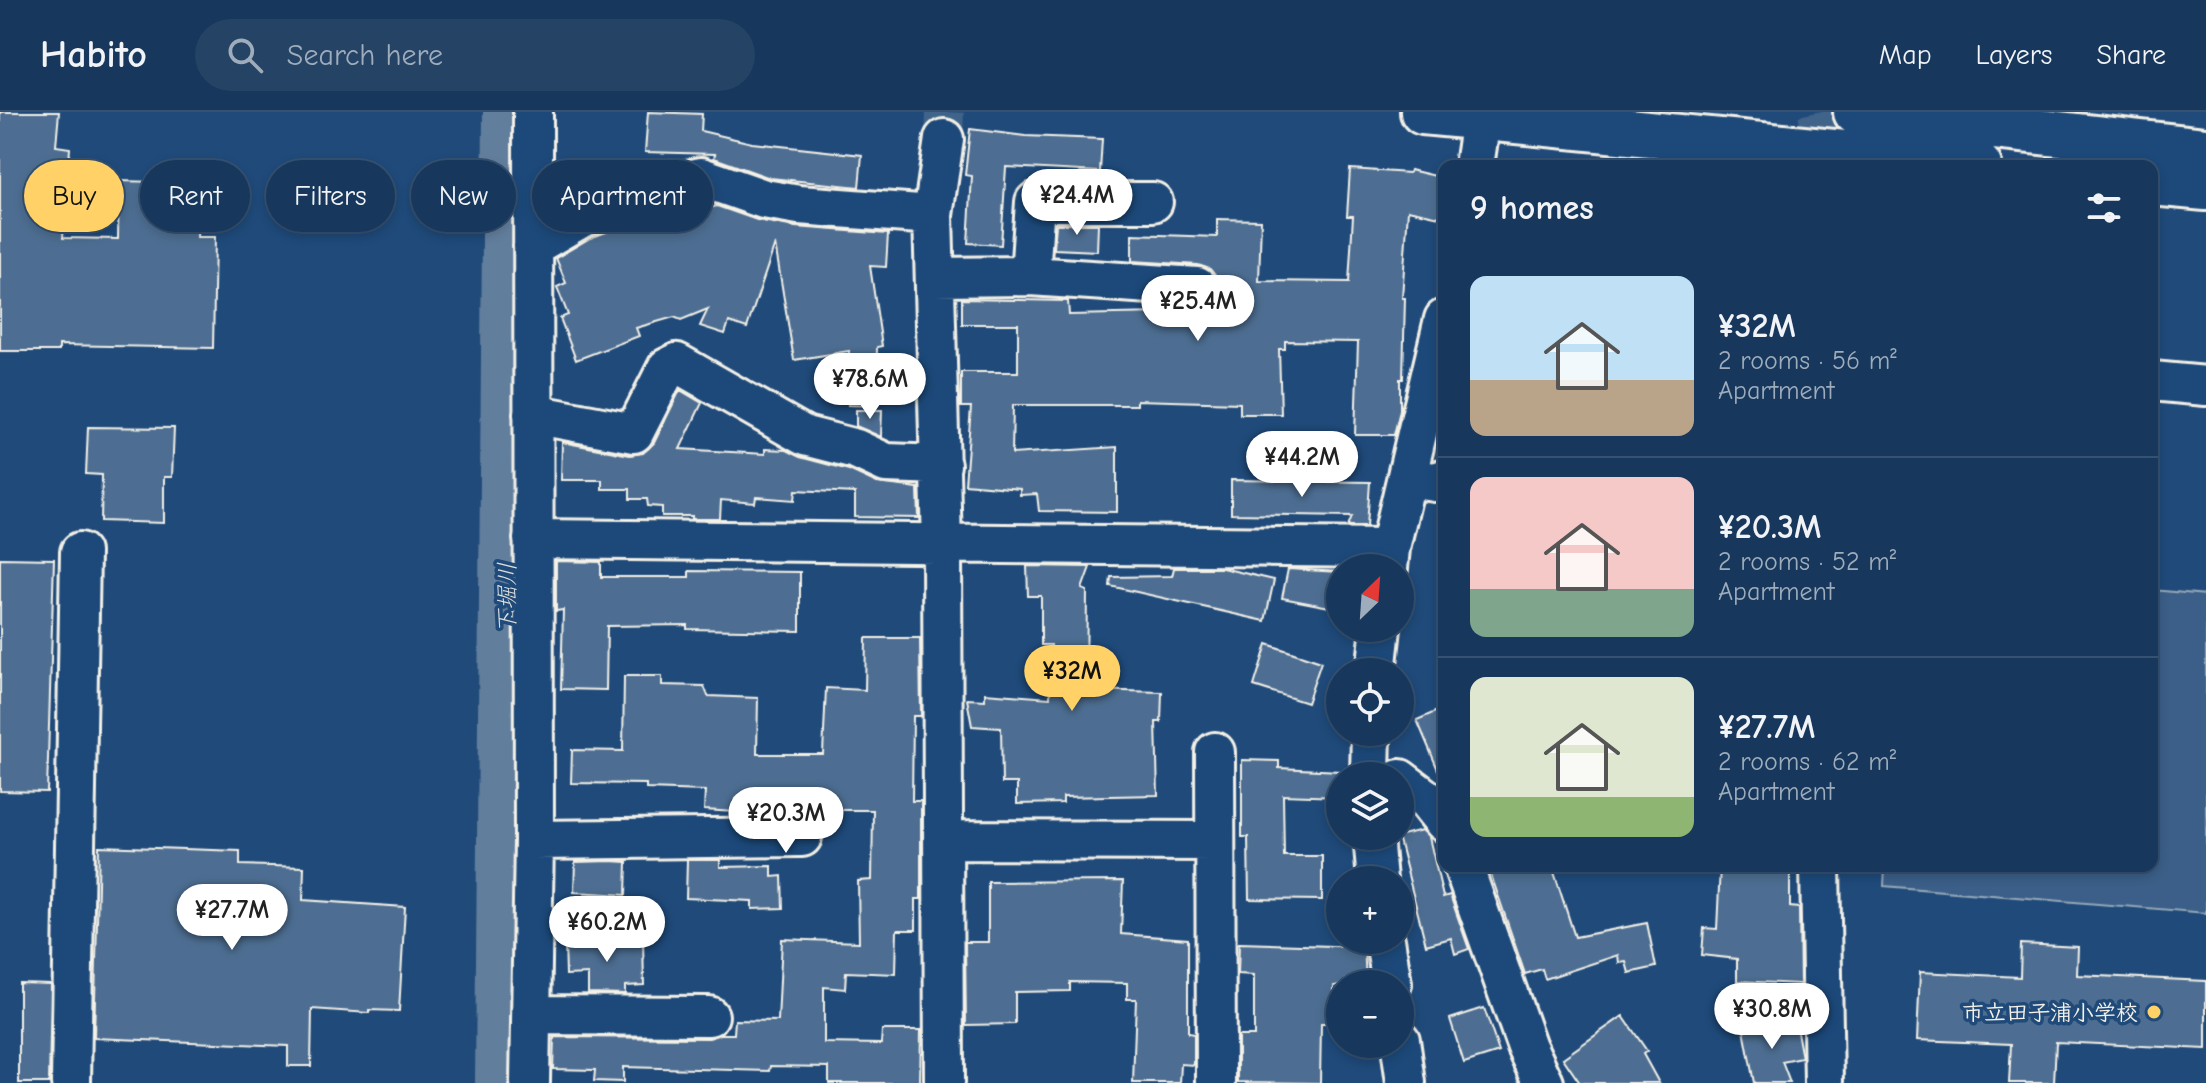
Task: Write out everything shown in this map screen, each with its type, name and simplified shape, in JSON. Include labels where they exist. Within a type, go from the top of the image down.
[{"type":"highway","points":[[1423,112],[1482,114],[1922,160]]},
{"type":"highway","points":[[1856,112],[2206,150]]},
{"type":"highway","points":[[2158,184],[2206,188]]},
{"type":"street","points":[[530,1083],[534,840],[533,112]]},
{"type":"street","points":[[1475,160],[1482,114]]},
{"type":"street","points":[[944,139],[933,215],[941,465],[944,1083]]},
{"type":"street","points":[[533,246],[581,218],[676,183],[701,177],[764,199],[799,205],[933,215]]},
{"type":"street","points":[[1030,276],[1035,202],[1153,202]]},
{"type":"street","points":[[935,277],[1030,276],[1197,287]]},
{"type":"street","points":[[533,414],[634,433],[667,368],[677,363],[805,436],[856,449],[886,463],[941,465]]},
{"type":"street","points":[[1391,554],[1426,478],[1438,372]]},
{"type":"street","points":[[2158,382],[2206,386]]},
{"type":"street","points":[[533,539],[942,545],[1326,556]]},
{"type":"street","points":[[71,1083],[80,552]]},
{"type":"street","points":[[1215,752],[1216,1083]]},
{"type":"street","points":[[1414,790],[1438,814]]},
{"type":"street","points":[[534,840],[802,837]]},
{"type":"street","points":[[944,840],[1215,841]]},
{"type":"street","points":[[1465,872],[1527,1047],[1544,1083]]},
{"type":"street","points":[[1820,872],[1824,1083]]},
{"type":"street","points":[[532,1015],[709,1016]]},
{"type":"street","points":[[1403,1058],[1406,1083]]},
{"type":"shaded area","points":[[2158,591],[2206,595],[2206,913],[1884,886],[1885,872],[2158,872]]},
{"type":"building","points":[[0,112],[59,112],[56,146],[70,148],[69,160],[24,160],[24,232],[63,232],[63,238],[118,239],[118,232],[124,232],[124,181],[140,182],[140,232],[197,232],[197,237],[215,237],[213,348],[59,345],[59,351],[0,351]]},
{"type":"building","points":[[648,112],[702,114],[701,131],[752,143],[862,155],[859,187],[770,178],[714,158],[715,154],[645,152]]},
{"type":"building","points":[[970,129],[1025,136],[1102,139],[1100,172],[1006,167],[1001,245],[968,243],[972,176],[965,175]]},
{"type":"building","points":[[1350,169],[1409,173],[1410,170],[1438,177],[1438,217],[1408,210],[1402,298],[1405,298],[1403,379],[1400,379],[1400,410],[1394,435],[1355,435],[1358,342],[1285,341],[1285,349],[1279,349],[1281,414],[1240,414],[1240,403],[1137,400],[1137,405],[1013,405],[1012,454],[1117,447],[1117,512],[1039,511],[1037,494],[1020,495],[1020,489],[965,484],[971,407],[961,407],[961,372],[1018,372],[1018,324],[962,324],[962,299],[1068,301],[1069,315],[1162,313],[1163,307],[1206,307],[1215,300],[1219,289],[1217,278],[1210,269],[1198,265],[1132,261],[1132,234],[1217,237],[1217,219],[1261,220],[1259,281],[1349,282],[1353,216],[1347,216]]},
{"type":"building","points":[[713,207],[795,227],[888,234],[886,267],[870,266],[882,346],[877,347],[876,406],[848,405],[849,351],[794,360],[775,244],[747,328],[729,322],[725,334],[700,326],[708,309],[681,320],[674,317],[636,328],[639,336],[576,360],[560,318],[568,315],[557,287],[566,283],[556,258],[606,232],[713,232]]},
{"type":"building","points":[[1056,224],[1098,224],[1097,251],[1054,249]]},
{"type":"building","points":[[680,390],[702,403],[680,449],[765,454],[765,449],[786,450],[800,457],[849,470],[877,483],[918,488],[919,518],[855,517],[855,493],[796,490],[795,500],[756,497],[755,503],[721,500],[720,519],[662,516],[662,507],[648,506],[647,499],[630,499],[630,489],[602,489],[602,480],[561,480],[562,442],[630,455],[643,453],[654,443]]},
{"type":"building","points":[[856,410],[882,410],[881,437],[856,426]]},
{"type":"building","points":[[88,427],[174,428],[172,477],[164,477],[164,523],[101,521],[102,475],[86,474]]},
{"type":"building","points":[[1231,480],[1370,482],[1367,526],[1348,526],[1352,516],[1231,514]]},
{"type":"building","points":[[0,558],[54,559],[47,792],[0,791]]},
{"type":"building","points":[[556,561],[601,562],[601,577],[689,577],[689,571],[800,572],[800,631],[687,629],[687,625],[607,626],[606,690],[561,689],[563,610],[556,611]]},
{"type":"building","points":[[1027,566],[1090,567],[1082,589],[1087,591],[1086,690],[1162,692],[1161,722],[1156,722],[1158,795],[1063,797],[1063,803],[1017,804],[1017,783],[1002,783],[1001,728],[972,726],[967,699],[985,700],[985,693],[1050,698],[1051,645],[1041,645],[1041,596],[1028,596]]},
{"type":"building","points":[[1174,568],[1222,568],[1274,580],[1265,621],[1110,586],[1111,577],[1172,576]]},
{"type":"building","points":[[1288,569],[1326,571],[1326,606],[1282,598]]},
{"type":"building","points":[[866,638],[920,638],[921,716],[913,716],[912,801],[921,801],[921,899],[916,899],[916,930],[897,930],[896,974],[846,972],[845,989],[824,987],[824,1043],[881,1044],[882,1030],[921,1030],[920,1083],[829,1083],[829,1067],[771,1066],[770,1071],[623,1067],[623,1082],[594,1081],[595,1070],[553,1069],[554,1037],[709,1038],[734,1034],[735,1020],[778,1021],[782,939],[859,942],[858,881],[872,880],[873,810],[795,810],[795,798],[736,798],[735,812],[704,810],[705,791],[646,789],[646,784],[571,783],[572,750],[623,751],[624,676],[662,676],[662,685],[704,686],[708,696],[758,698],[757,754],[823,754],[826,688],[865,690]]},
{"type":"building","points":[[1267,644],[1321,662],[1307,703],[1254,686]]},
{"type":"building","points":[[1438,711],[1438,770],[1417,720]]},
{"type":"building","points":[[1242,760],[1279,761],[1279,768],[1326,770],[1326,797],[1283,795],[1284,856],[1322,856],[1322,900],[1249,899],[1248,837],[1242,837]]},
{"type":"building","points":[[1422,830],[1429,837],[1443,897],[1450,895],[1469,949],[1455,954],[1451,938],[1426,945],[1414,898],[1414,866],[1406,866],[1402,850],[1414,850],[1414,832]]},
{"type":"building","points":[[99,846],[240,851],[240,865],[304,867],[303,900],[405,907],[399,1011],[369,1010],[369,1013],[312,1009],[311,1066],[288,1066],[288,1046],[94,1038]]},
{"type":"building","points":[[687,860],[720,860],[720,867],[772,866],[772,877],[782,876],[783,908],[752,909],[752,901],[686,898]]},
{"type":"building","points":[[575,862],[627,862],[626,895],[574,892]]},
{"type":"building","points":[[1490,872],[1554,872],[1575,937],[1647,923],[1656,967],[1629,973],[1626,962],[1619,963],[1618,955],[1545,979],[1542,969],[1525,974]]},
{"type":"building","points":[[1720,872],[1790,872],[1790,907],[1799,908],[1800,984],[1737,981],[1737,959],[1702,955],[1704,928],[1717,929]]},
{"type":"building","points":[[1123,881],[1121,934],[1188,939],[1188,1033],[1194,1034],[1194,1065],[1181,1064],[1180,1083],[1133,1083],[1136,999],[1127,999],[1127,983],[1070,982],[1070,991],[1015,992],[1015,1024],[966,1025],[965,942],[988,942],[988,882]]},
{"type":"building","points":[[643,938],[644,985],[625,986],[625,994],[588,993],[588,974],[566,975],[565,941]]},
{"type":"building","points":[[1239,943],[1326,946],[1326,954],[1364,954],[1365,970],[1326,970],[1326,1023],[1321,1023],[1320,1083],[1238,1082],[1238,1036],[1254,1036],[1254,975],[1238,974]]},
{"type":"building","name":"市立田子浦小学校","points":[[2021,944],[2078,947],[2077,975],[2206,981],[2206,1049],[2056,1042],[2054,1083],[2009,1083],[2011,1044],[1917,1040],[1920,972],[2020,977]]},
{"type":"building","points":[[19,983],[51,984],[49,1083],[19,1083]]},
{"type":"building","points":[[1484,1008],[1499,1052],[1464,1063],[1450,1019]]},
{"type":"building","points":[[1623,1016],[1647,1051],[1643,1054],[1659,1083],[1580,1083],[1563,1058]]},
{"type":"building","points":[[1795,1021],[1802,1058],[1782,1062],[1790,1083],[1754,1083],[1744,1030]]},
{"type":"waterway","name":"下堀川","points":[[503,1083],[511,112]]},
{"type":"tunnel","points":[[944,139],[945,112]]},
{"type":"tunnel","points":[[1817,112],[1828,160]]},
{"type":"place","name":"市立田子浦小学校","points":[[2154,1012]]}]
